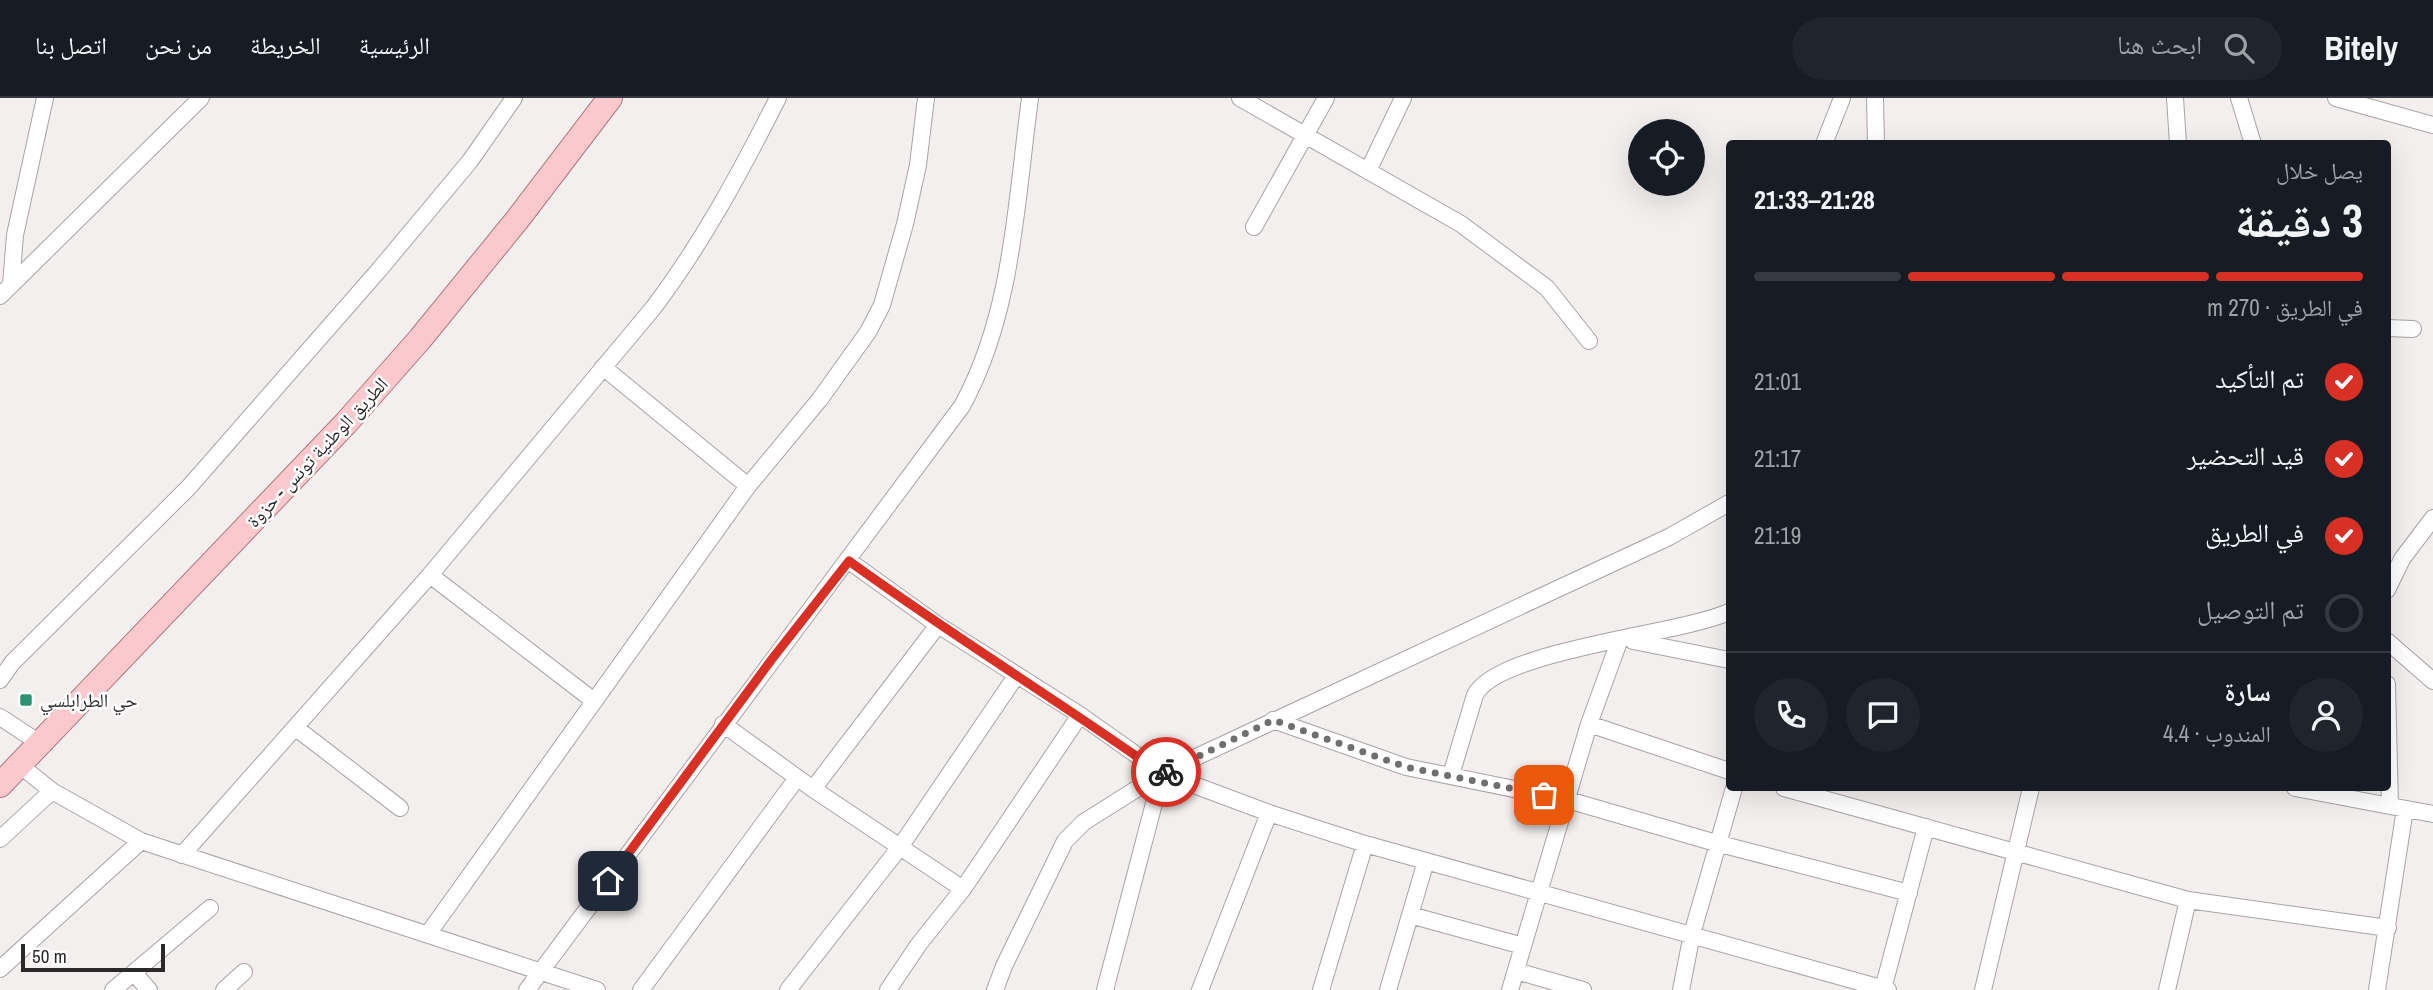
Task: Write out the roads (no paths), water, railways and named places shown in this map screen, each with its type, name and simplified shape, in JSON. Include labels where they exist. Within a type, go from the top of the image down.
[{"type":"main road","name":"الطريق الوطنية تونس - حزوة","points":[[0,785],[346,423],[421,339],[517,220],[610,98]]},
{"type":"street","points":[[6,290],[15,235],[45,98]]},
{"type":"street","points":[[6,290],[201,98]]},
{"type":"street","points":[[0,680],[12,663],[189,487],[470,162],[514,98]]},
{"type":"street","points":[[182,855],[430,575],[687,263],[743,168],[778,98]]},
{"type":"street","points":[[428,934],[748,486],[820,399],[868,332],[882,305],[918,165],[926,98]]},
{"type":"street","points":[[527,990],[962,406],[981,372],[1005,290],[1030,98]]},
{"type":"street","points":[[1240,98],[1369,169],[1461,224],[1547,288],[1589,341]]},
{"type":"street","points":[[1254,228],[1326,98]]},
{"type":"street","points":[[1369,169],[1403,98]]},
{"type":"street","points":[[1826,140],[1842,98]]},
{"type":"street","points":[[1875,98],[1875,140]]},
{"type":"street","points":[[2175,98],[2178,140]]},
{"type":"street","points":[[2239,98],[2252,140]]},
{"type":"street","points":[[2336,98],[2433,125]]},
{"type":"street","points":[[2391,328],[2413,329]]},
{"type":"street","points":[[603,366],[748,486]]},
{"type":"street","points":[[995,990],[1004,965],[1065,841],[1084,822],[1162,774],[1669,537],[1726,505]]},
{"type":"street","points":[[2391,582],[2402,559],[2433,518]]},
{"type":"street","points":[[849,561],[938,625],[1080,715],[1162,774],[1365,844],[1539,890],[1879,989],[1926,827]]},
{"type":"street","points":[[430,575],[594,701]]},
{"type":"street","points":[[1451,775],[1480,686],[1493,676],[1546,657],[1693,625],[1726,613]]},
{"type":"street","points":[[813,789],[938,625]]},
{"type":"street","points":[[1620,639],[1726,659]]},
{"type":"street","points":[[1510,990],[1589,724],[1620,639]]},
{"type":"street","points":[[2391,644],[2433,681]]},
{"type":"street","points":[[788,990],[900,847],[1016,676]]},
{"type":"street","points":[[888,990],[919,944],[963,889],[1080,715]]},
{"type":"street","points":[[0,717],[41,744]]},
{"type":"street","points":[[1273,720],[1406,767],[1568,800],[1716,843],[1909,892]]},
{"type":"street","points":[[723,724],[797,778],[963,889]]},
{"type":"street","points":[[1589,724],[1726,770]]},
{"type":"street","points":[[296,728],[400,808]]},
{"type":"street","points":[[2377,990],[2388,928],[2398,808],[2391,742]]},
{"type":"street","points":[[21,766],[52,791],[141,841],[597,990]]},
{"type":"street","points":[[1105,990],[1162,774]]},
{"type":"street","points":[[640,990],[797,778]]},
{"type":"street","points":[[0,839],[52,791]]},
{"type":"street","points":[[1681,990],[1692,934],[1733,791]]},
{"type":"street","points":[[1795,791],[2188,900],[2388,928]]},
{"type":"street","points":[[1983,990],[2030,791]]},
{"type":"street","points":[[2310,791],[2433,814]]},
{"type":"street","points":[[1200,990],[1269,813]]},
{"type":"street","points":[[0,969],[141,841]]},
{"type":"street","points":[[1321,990],[1365,844]]},
{"type":"street","points":[[1388,990],[1426,861]]},
{"type":"street","points":[[2167,990],[2188,900]]},
{"type":"street","points":[[113,990],[209,908]]},
{"type":"street","points":[[1410,915],[1523,946]]},
{"type":"street","points":[[1516,971],[1583,990]]},
{"type":"street","points":[[224,990],[244,972]]},
{"type":"street","points":[[134,973],[149,990]]},
{"type":"place","name":"حي الطرابلسي","points":[[26,700]]}]
